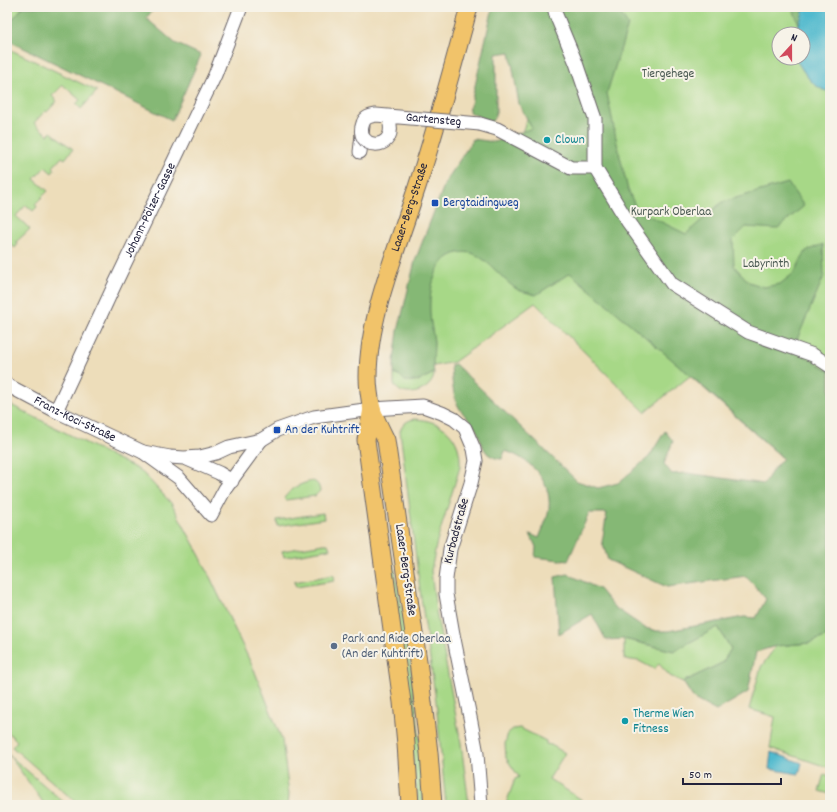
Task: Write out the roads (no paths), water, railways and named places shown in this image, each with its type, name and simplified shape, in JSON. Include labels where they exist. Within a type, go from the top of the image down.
[{"type":"main road","name":"Laaer-Berg-Straße","points":[[433,805],[429,753],[418,661],[386,440],[372,409],[368,378],[369,353],[373,329],[388,274],[429,150],[469,7]]},
{"type":"main road","name":"Laaer-Berg-Straße","points":[[372,409],[366,440],[402,702],[410,805]]},
{"type":"street","name":"Johann-Pölzer-Gasse","points":[[56,411],[215,75],[241,7]]},
{"type":"street","points":[[554,7],[576,63],[595,118],[595,168],[628,222],[672,284],[748,332],[813,355],[830,366]]},
{"type":"street","name":"Gartensteg","points":[[360,152],[362,128],[368,117],[374,114],[381,116],[387,119],[390,124],[389,136],[384,142],[380,144],[372,143],[368,142],[362,136],[362,128],[364,121],[367,118],[376,115],[485,126],[519,140],[571,168],[595,168]]},
{"type":"street","name":"Franz-Koci-Straße","points":[[7,385],[56,411],[144,452],[179,478],[211,515],[220,497],[262,440],[277,430],[314,417],[372,409]]},
{"type":"street","name":"Kurbadstraße","points":[[372,409],[423,406],[433,408],[454,419],[465,428],[474,449],[476,461],[471,483],[450,549],[446,579],[446,594],[473,735],[481,805]]},
{"type":"street","name":"Franz-Koci-Straße","points":[[144,452],[170,457],[200,457],[229,447],[262,440]]},
{"type":"street","name":"Franz-Koci-Straße","points":[[184,458],[219,473],[232,481]]},
{"type":"water","points":[[805,7],[830,7],[830,92],[813,83],[800,66],[811,66],[811,26],[799,26]]},
{"type":"water","points":[[771,752],[802,763],[799,774],[769,769]]},
{"type":"place","name":"Clown","points":[[547,140]]},
{"type":"place","name":"Bergtaidingweg","points":[[435,203]]},
{"type":"place","name":"An der Kuhtrift","points":[[277,430]]},
{"type":"place","name":"Park and Ride Oberlaa (An der Kuhtrift)","points":[[334,646]]},
{"type":"place","name":"Therme Wien Fitness","points":[[625,721]]},
{"type":"park label","name":"Tiergehege","points":[[668,74]]},
{"type":"park label","name":"Kurpark Oberlaa","points":[[671,212]]},
{"type":"park label","name":"Labyrinth","points":[[766,264]]}]
